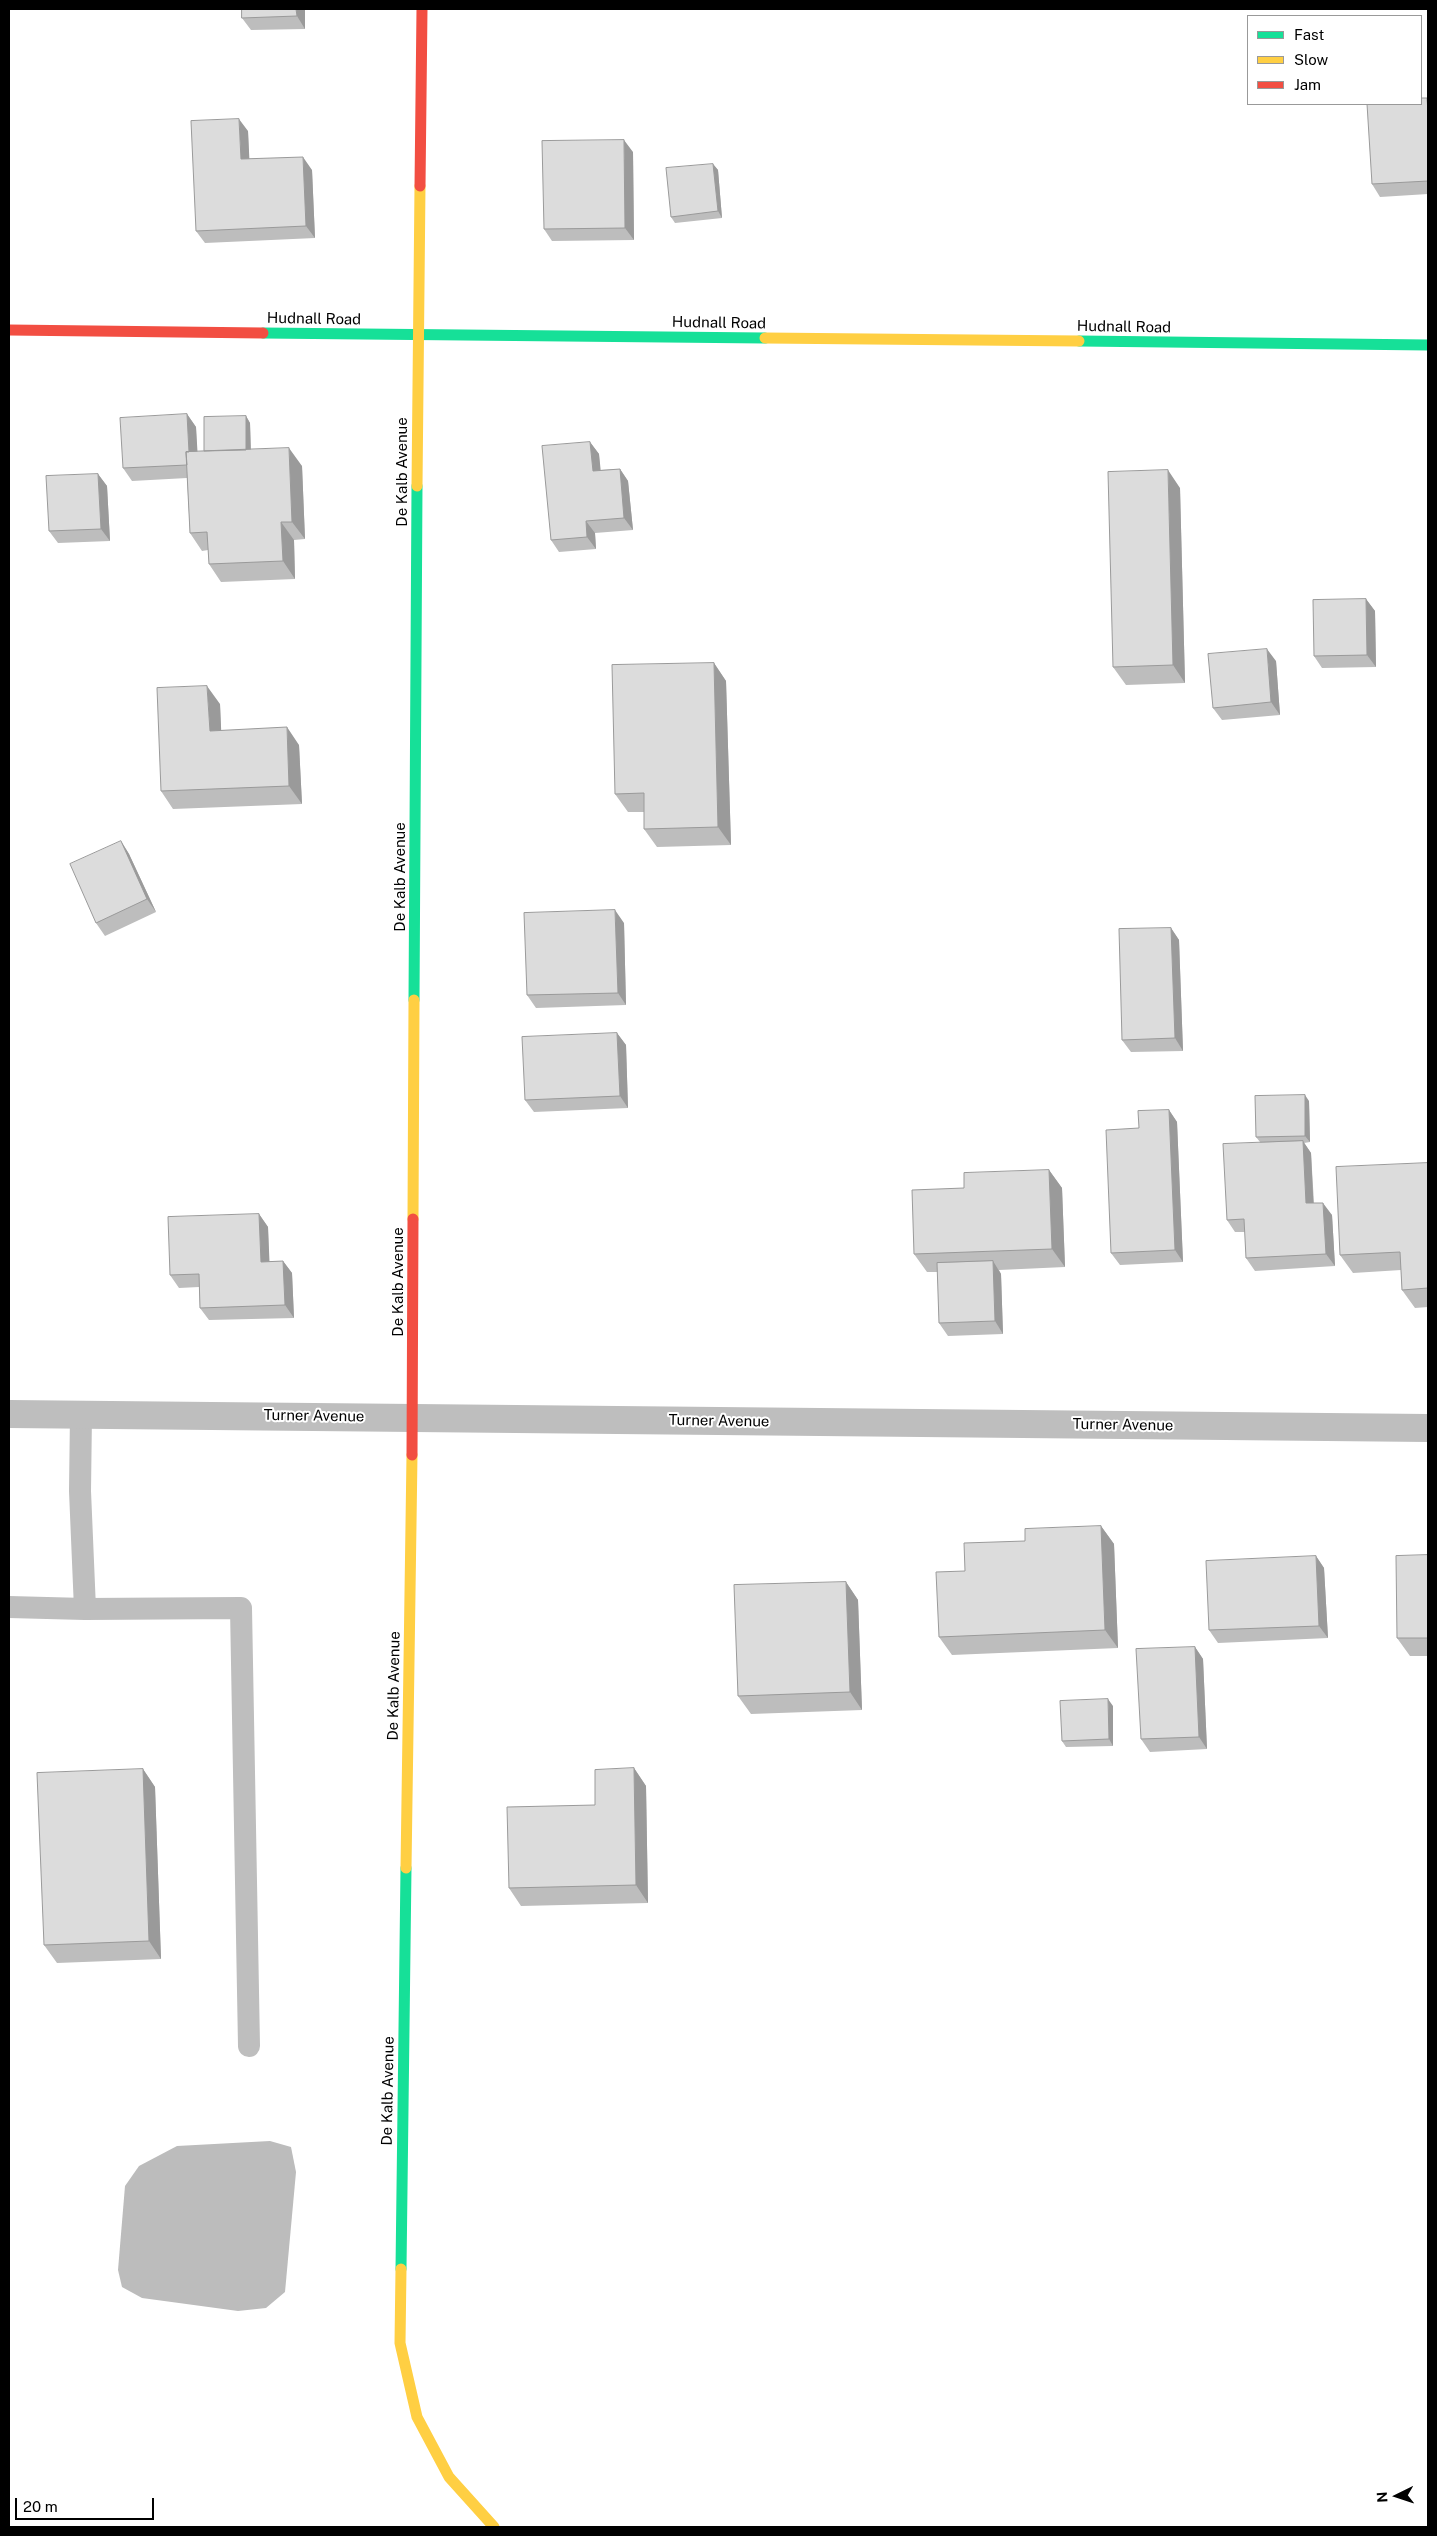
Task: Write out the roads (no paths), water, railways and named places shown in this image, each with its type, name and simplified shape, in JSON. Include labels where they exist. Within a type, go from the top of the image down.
[{"type":"street","name":"De Kalb Avenue","points":[[422,9],[418,335],[412,1417],[400,2343],[417,2417],[449,2477],[494,2527]]},
{"type":"street","name":"Hudnall Road","points":[[9,330],[1428,344]]},
{"type":"street","name":"Turner Avenue","points":[[9,1414],[1428,1428]]},
{"type":"lane","points":[[81,1414],[80,1491],[85,1609]]},
{"type":"lane","points":[[9,1606],[85,1609],[241,1608],[249,2046]]}]
